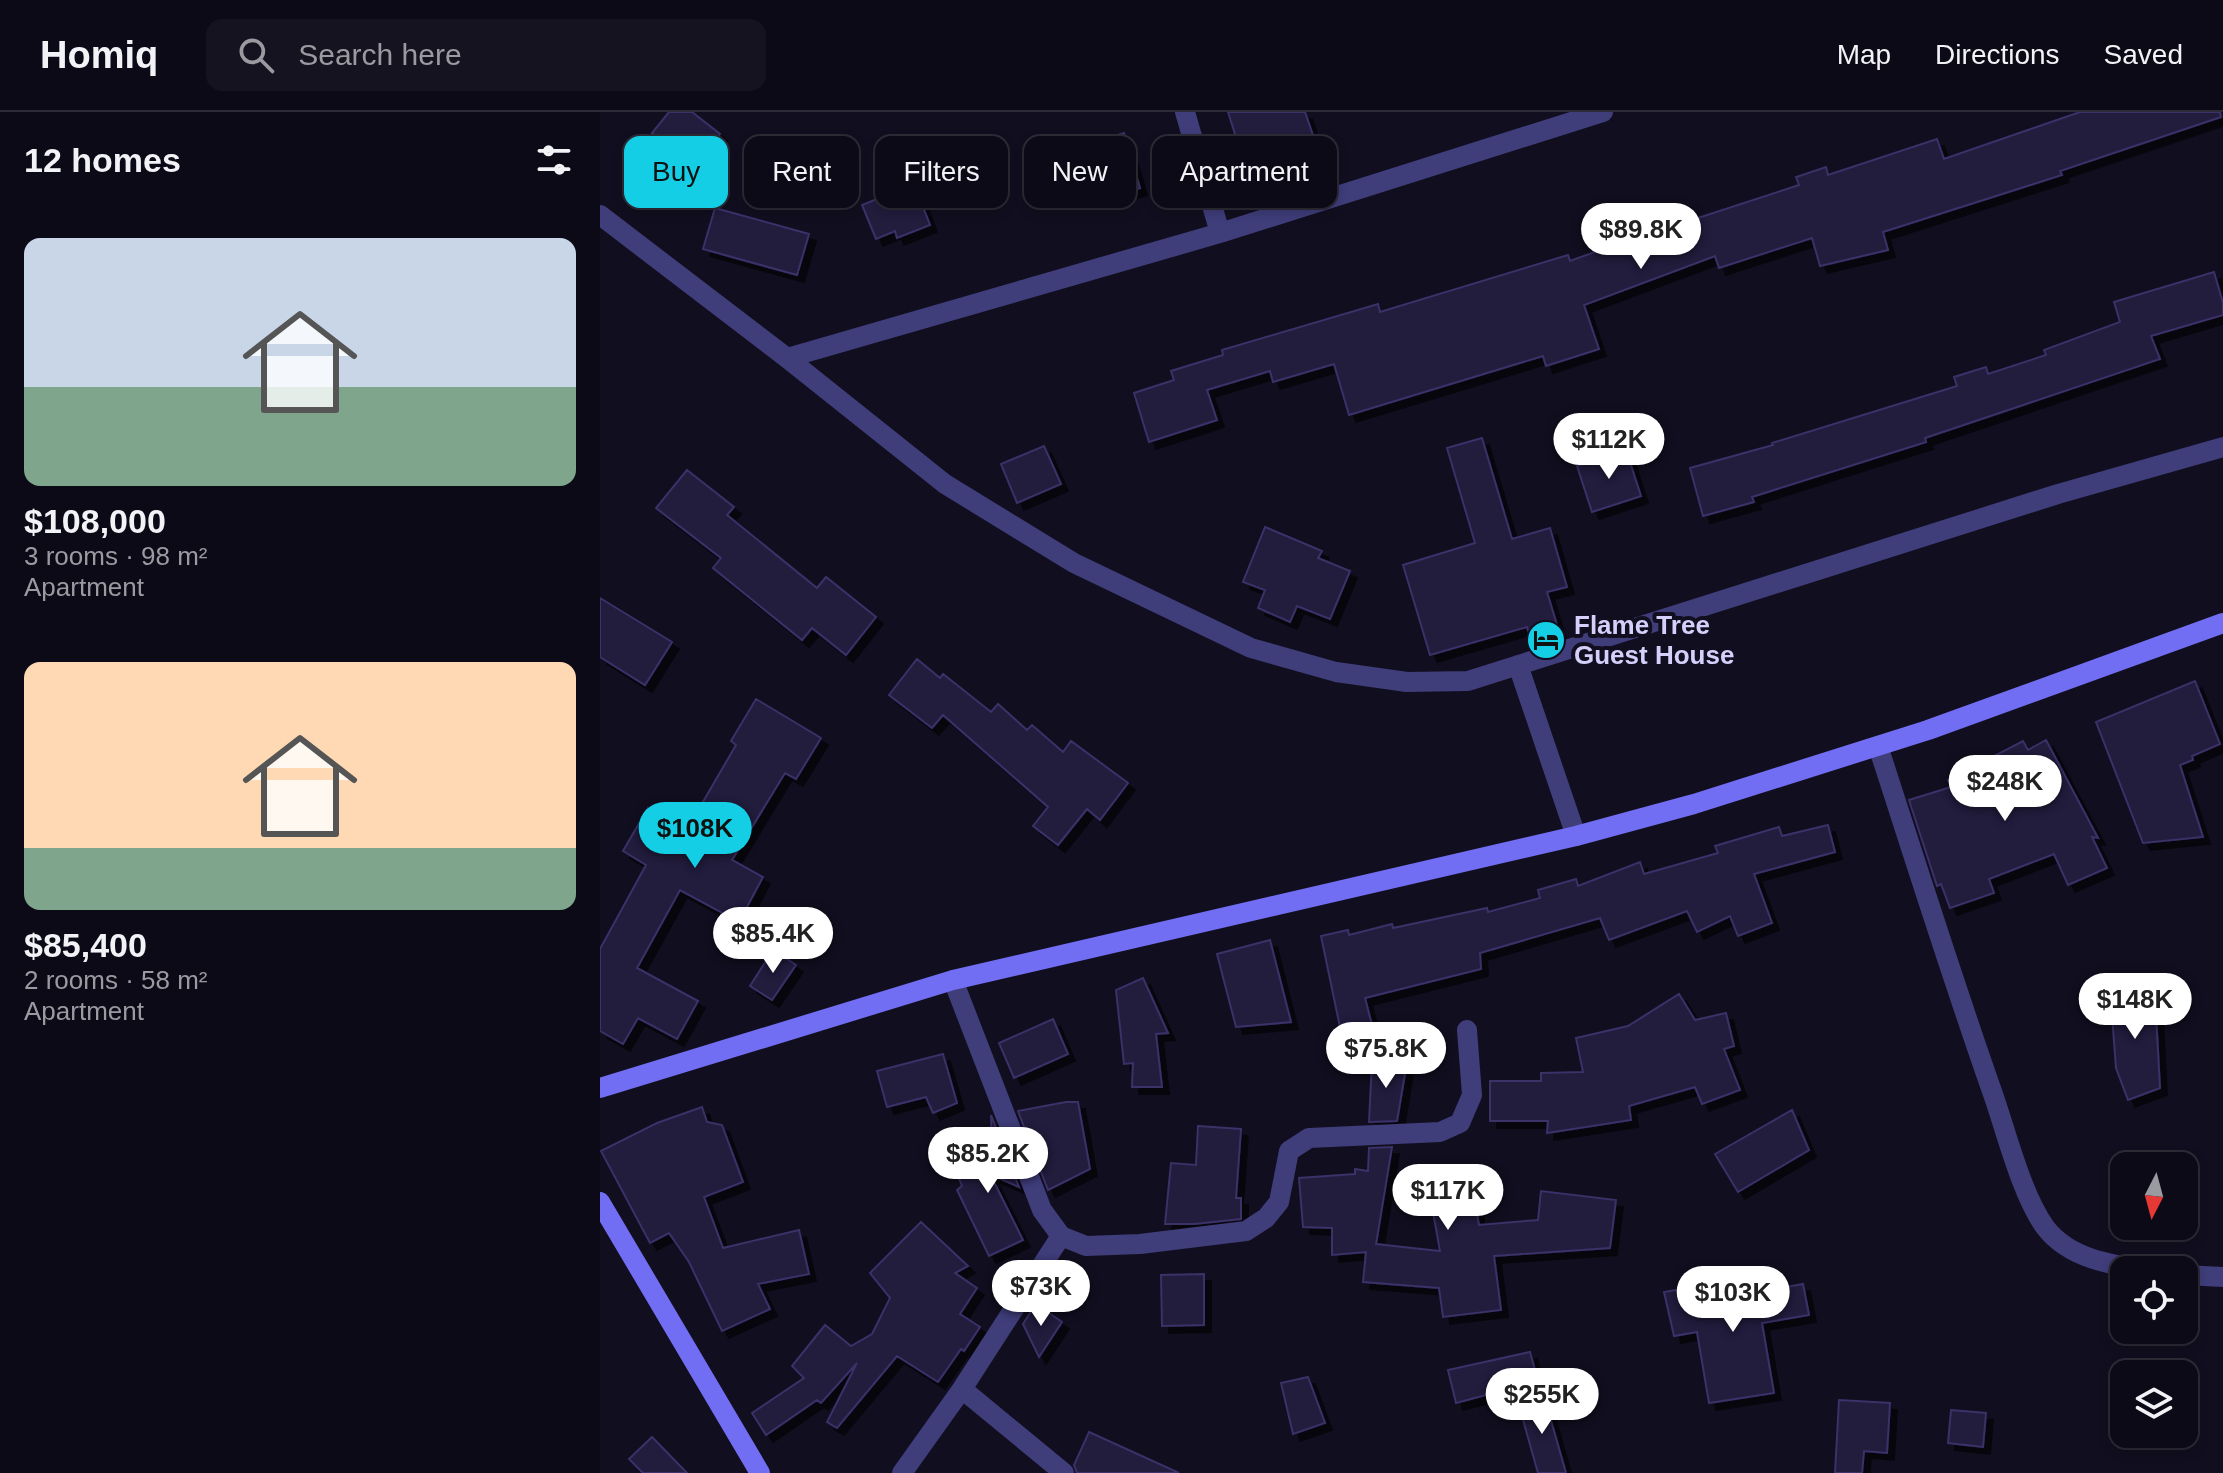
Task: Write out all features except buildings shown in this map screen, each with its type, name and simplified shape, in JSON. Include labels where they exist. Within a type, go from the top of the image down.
[{"type":"street","points":[[1185,112],[1220,233]]},
{"type":"street","points":[[787,358],[1220,233],[1603,112]]},
{"type":"street","points":[[600,215],[945,484],[1074,563],[1251,648],[1336,672],[1407,682],[1468,681],[2043,498],[2223,447]]},
{"type":"street","points":[[600,1088],[953,980],[1576,836],[1694,804],[1878,746],[2223,623]]},
{"type":"street","points":[[1518,665],[1576,836]]},
{"type":"street","points":[[1878,746],[2026,1189],[2045,1227],[2062,1243],[2081,1255],[2110,1263]]},
{"type":"street","points":[[953,980],[1042,1210],[1061,1236],[1086,1246],[1140,1244],[1246,1231],[1266,1218],[1279,1202],[1289,1151],[1309,1138],[1440,1132],[1460,1123],[1472,1095],[1467,1030]]},
{"type":"street","points":[[600,1202],[760,1473]]},
{"type":"street","points":[[902,1473],[962,1389],[1061,1236]]},
{"type":"street","points":[[2198,1276],[2223,1277]]},
{"type":"street","points":[[962,1389],[1064,1473]]},
{"type":"place","name":"Flame Tree Guest House","points":[[1546,640]]}]
